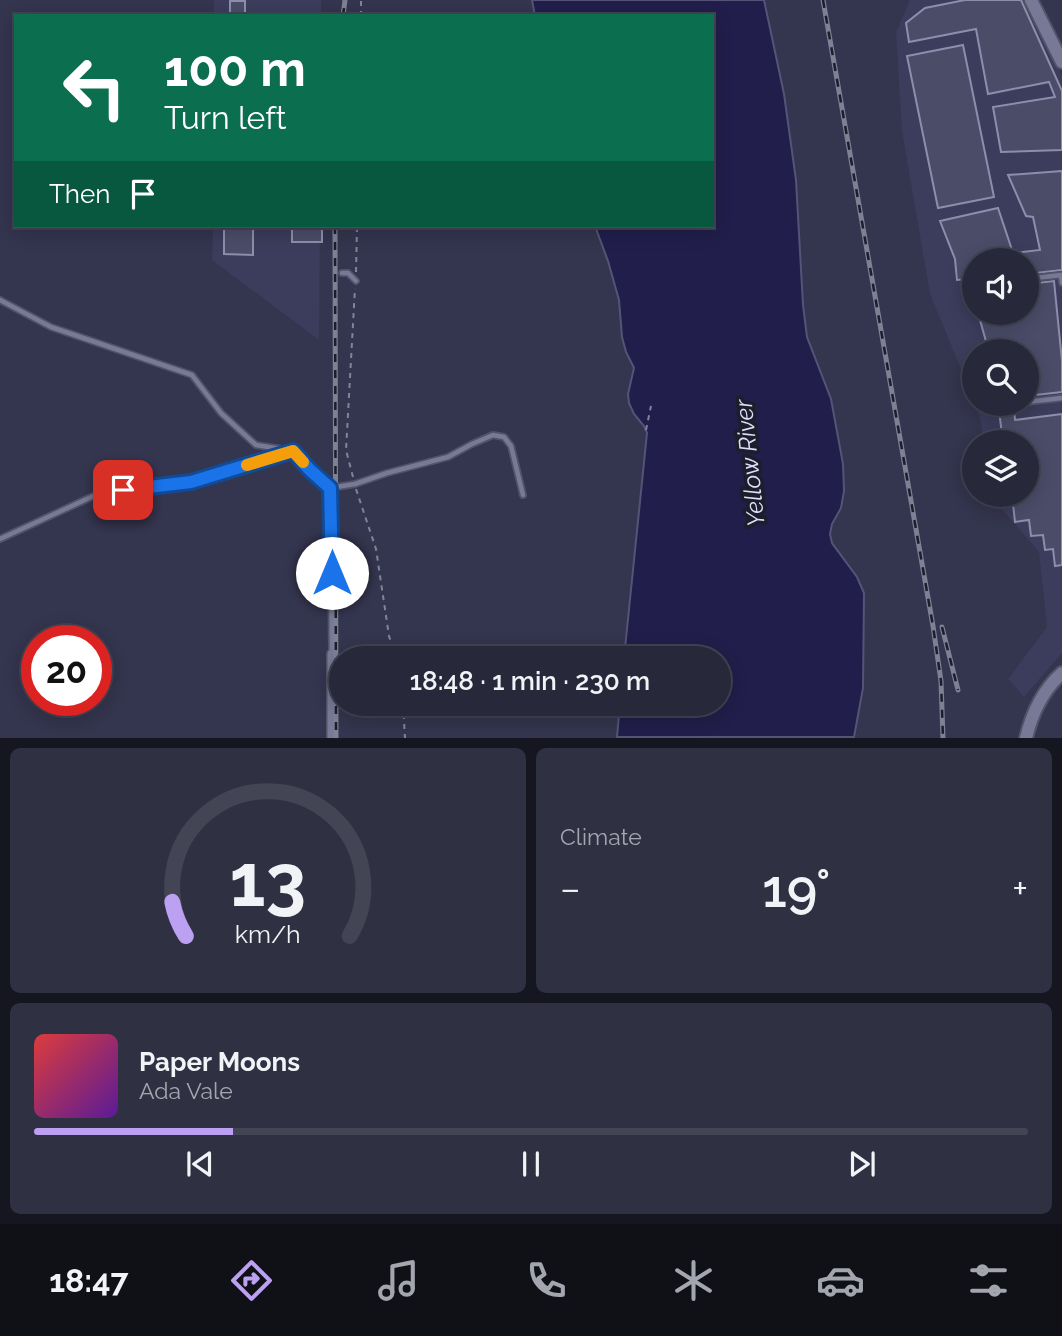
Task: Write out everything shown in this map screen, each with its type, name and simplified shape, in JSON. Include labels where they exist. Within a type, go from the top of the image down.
[{"type":"main road","points":[[1031,0],[1062,62]]},
{"type":"main road","points":[[1026,737],[1031,717],[1051,682],[1062,673]]},
{"type":"street","points":[[332,716],[332,737]]},
{"type":"lane","points":[[342,273],[348,273],[356,281]]},
{"type":"lane","points":[[1039,278],[1061,275],[1062,283]]},
{"type":"lane","points":[[0,300],[51,327],[192,375],[221,413],[256,445],[293,451],[330,488],[332,646]]},
{"type":"lane","points":[[1039,401],[1062,398]]},
{"type":"lane","points":[[330,488],[355,484],[448,457],[493,435],[504,437],[511,446],[523,495]]},
{"type":"lane","points":[[0,539],[100,493],[191,482],[293,451]]},
{"type":"path","points":[[357,228],[346,450],[376,549],[392,646]]},
{"type":"path","points":[[646,430],[651,407]]},
{"type":"path","points":[[404,716],[405,737]]},
{"type":"shaded area","points":[[214,0],[321,0],[321,14],[214,14]]},
{"type":"shaded area","points":[[910,0],[1028,0],[1062,76],[1062,653],[1024,697],[1008,679],[1047,627],[1039,552],[1000,507],[1039,507],[1039,430],[982,430],[980,416],[1039,416],[1039,339],[962,339],[962,372],[930,294],[902,131],[896,32]]},
{"type":"shaded area","points":[[213,228],[320,228],[319,340],[212,260]]},
{"type":"water","name":"Yellow River","points":[[532,0],[764,0],[784,94],[796,180],[807,337],[831,399],[843,464],[844,491],[841,508],[830,534],[832,543],[857,577],[864,593],[863,688],[854,737],[617,737],[619,716],[731,716],[731,646],[625,646],[647,433],[629,403],[628,394],[634,368],[626,352],[619,300],[596,228],[714,228],[714,14],[535,14]]},
{"type":"building","points":[[965,0],[1021,0],[1062,91],[1062,150],[1001,152],[993,107],[1055,97],[1049,82],[988,94],[976,29],[909,42],[906,23],[925,8]]},
{"type":"building","points":[[230,1],[245,1],[245,14],[230,14]]},
{"type":"building","points":[[963,45],[994,197],[938,208],[907,56]]},
{"type":"building","points":[[1062,171],[1062,270],[1039,273],[1040,250],[1033,217],[1026,216],[1008,175]]},
{"type":"building","points":[[998,208],[1011,248],[962,248],[962,280],[957,280],[955,259],[940,221]]},
{"type":"building","points":[[224,228],[253,228],[253,255],[224,254]]},
{"type":"building","points":[[292,228],[322,228],[322,242],[292,242]]},
{"type":"building","points":[[1054,281],[1062,361],[1062,392],[1039,395],[1039,339],[985,339],[981,325],[1039,325],[1039,283]]},
{"type":"building","points":[[1062,414],[1062,565],[1055,566],[1053,549],[1045,550],[1043,535],[1031,536],[1029,520],[1015,522],[1013,507],[1039,507],[1039,430],[1001,430],[1000,416],[1015,416],[1015,420]]},
{"type":"railway","points":[[343,14],[345,0]]},
{"type":"railway","points":[[823,0],[933,626],[941,681],[943,738]]},
{"type":"railway","points":[[335,228],[336,738]]},
{"type":"railway","points":[[942,627],[958,690]]},
{"type":"slow traffic","points":[[247,465],[293,451],[303,462]]},
{"type":"route","points":[[123,490],[191,482],[293,451],[332,493],[332,573]]}]
